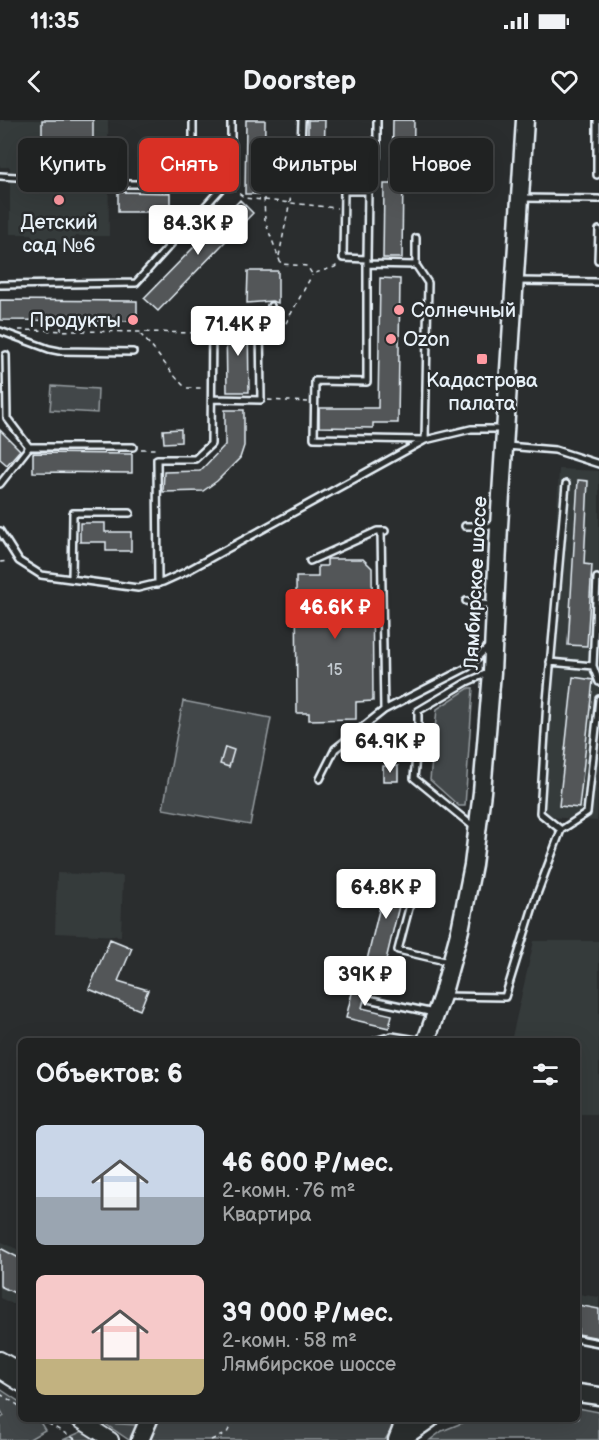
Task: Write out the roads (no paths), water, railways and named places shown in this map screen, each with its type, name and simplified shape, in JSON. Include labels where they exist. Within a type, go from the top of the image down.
[{"type":"main road","name":"Лямбирское шоссе","points":[[426,1038],[442,996],[467,898],[478,830],[492,672],[525,120]]},
{"type":"main road","points":[[0,1359],[18,1369]]},
{"type":"main road","points":[[0,1371],[18,1382]]},
{"type":"main road","points":[[580,1393],[599,1396]]},
{"type":"main road","points":[[83,1422],[111,1440]]},
{"type":"main road","points":[[140,1440],[148,1422]]},
{"type":"main road","points":[[399,1440],[402,1422]]},
{"type":"main road","points":[[399,1440],[426,1422]]},
{"type":"lane","points":[[127,184],[193,184],[193,120]]},
{"type":"lane","points":[[0,285],[136,283],[226,183],[231,156],[231,120]]},
{"type":"lane","points":[[302,120],[302,138]]},
{"type":"lane","points":[[377,120],[377,138]]},
{"type":"lane","points":[[597,120],[597,175]]},
{"type":"lane","points":[[0,176],[16,177]]},
{"type":"lane","points":[[416,265],[367,261],[343,258],[344,191],[368,191],[367,261],[367,382],[315,381],[314,438],[425,440],[471,429],[506,429]]},
{"type":"lane","points":[[520,198],[599,199]]},
{"type":"lane","points":[[598,260],[599,230]]},
{"type":"lane","points":[[416,238],[416,265],[428,283],[425,440]]},
{"type":"lane","points":[[515,281],[599,282]]},
{"type":"lane","points":[[212,399],[261,400],[260,323],[271,320],[271,306]]},
{"type":"lane","points":[[158,584],[157,459],[195,459],[211,444],[212,321]]},
{"type":"lane","points":[[0,331],[49,350],[133,352]]},
{"type":"lane","points":[[6,355],[7,418],[29,447]]},
{"type":"lane","points":[[0,531],[19,561],[41,575],[138,588],[158,584],[185,572],[425,440]]},
{"type":"lane","points":[[505,446],[555,450],[599,464]]},
{"type":"lane","points":[[29,447],[133,447]]},
{"type":"lane","points":[[0,484],[29,447]]},
{"type":"lane","points":[[561,830],[540,813],[550,662],[566,484]]},
{"type":"lane","points":[[72,579],[73,513],[130,513]]},
{"type":"lane","points":[[465,526],[499,526]]},
{"type":"lane","points":[[310,561],[383,531],[384,710]]},
{"type":"lane","points":[[597,578],[593,666],[599,682]]},
{"type":"lane","points":[[466,601],[495,606]]},
{"type":"lane","points":[[320,778],[335,749],[384,710],[468,667],[493,642]]},
{"type":"lane","points":[[550,662],[593,666]]},
{"type":"lane","points":[[418,724],[418,711],[467,682],[492,672]]},
{"type":"lane","points":[[442,996],[505,997],[536,897],[561,830],[587,813],[599,699]]},
{"type":"lane","points":[[416,756],[414,778],[478,830]]},
{"type":"lane","points":[[592,771],[599,771]]},
{"type":"lane","points":[[414,893],[398,950],[451,962]]},
{"type":"lane","points":[[368,999],[436,1013]]},
{"type":"lane","points":[[385,1038],[392,1036],[405,1038]]},
{"type":"lane","points":[[580,1340],[599,1343]]},
{"type":"place","name":"Детский сад №6","points":[[59,200]]},
{"type":"place","name":"Солнечный","points":[[399,310]]},
{"type":"place","name":"Продукты","points":[[133,320]]},
{"type":"place","name":"Ozon","points":[[391,339]]},
{"type":"place","name":"Кадастрова палата","points":[[482,359]]}]
